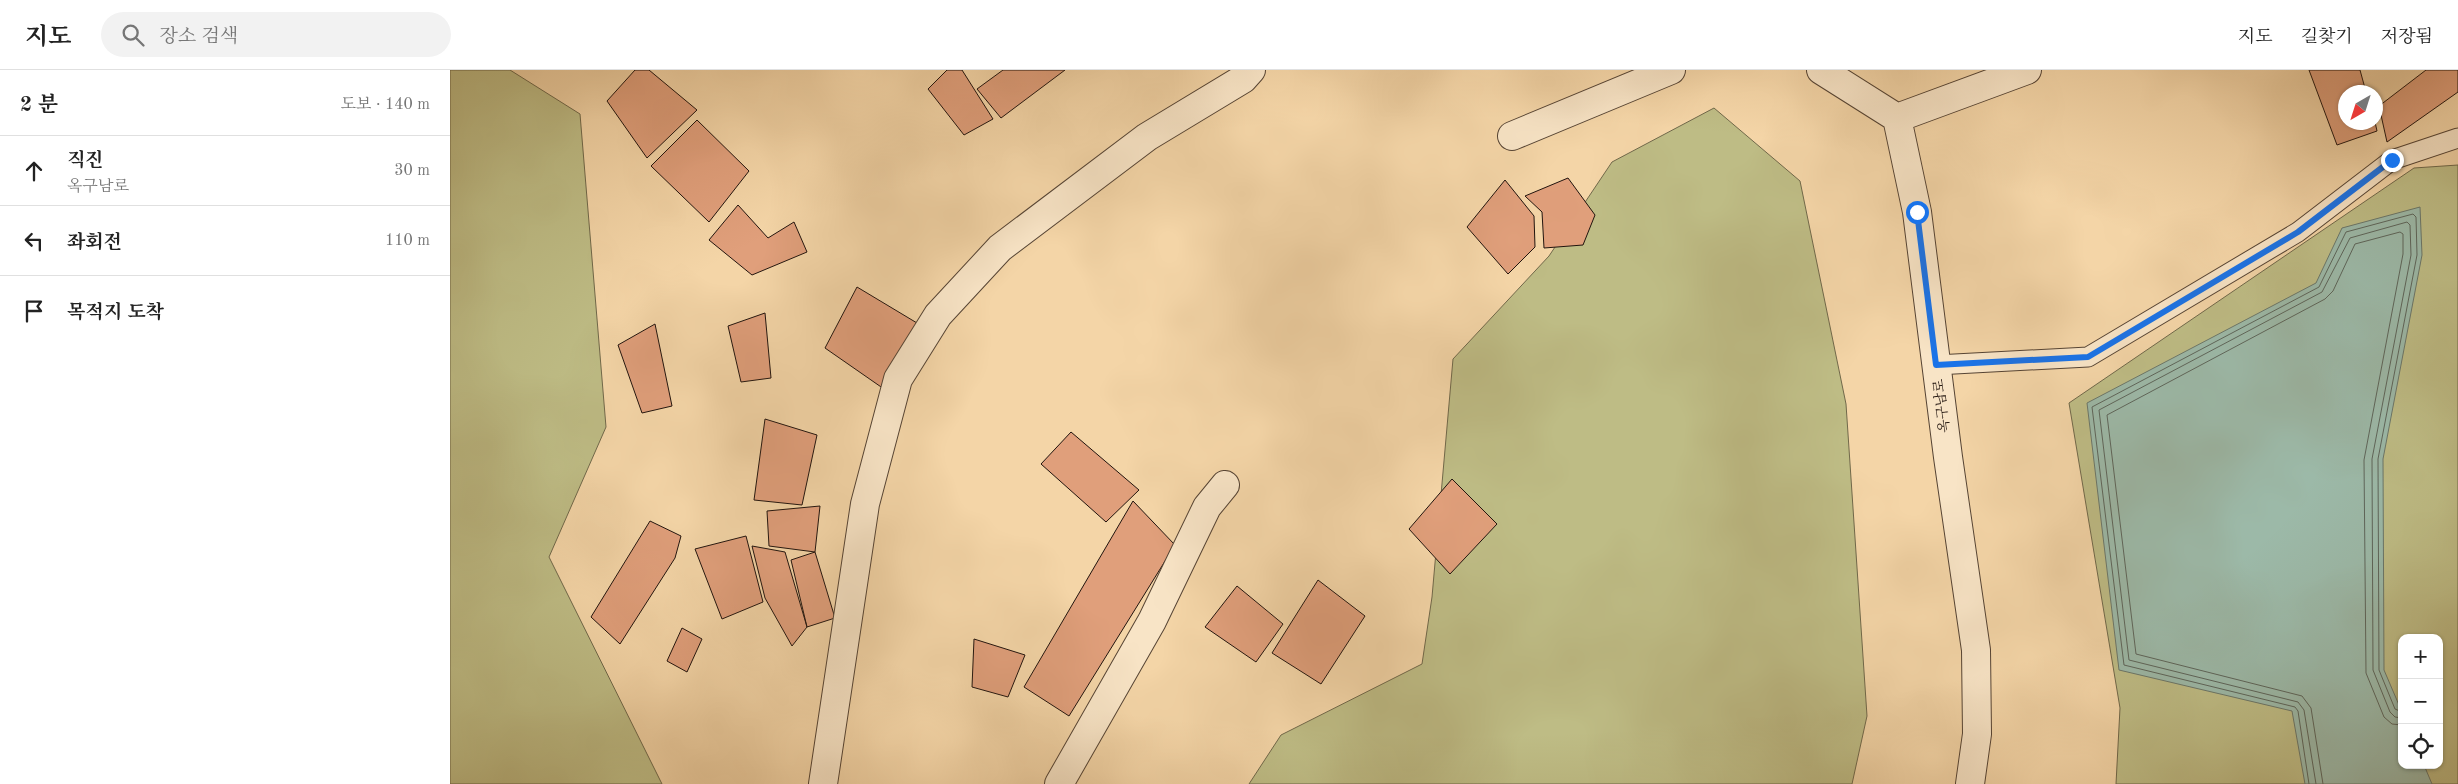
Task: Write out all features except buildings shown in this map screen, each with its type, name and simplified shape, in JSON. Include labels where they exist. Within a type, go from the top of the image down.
[{"type":"street","points":[[823,784],[865,504],[898,379],[938,315],[1000,248],[1147,137],[1243,78],[1251,70]]},
{"type":"street","points":[[1512,136],[1671,70]]},
{"type":"street","points":[[1821,70],[1896,118],[2027,70]]},
{"type":"street","name":"옥구남로","points":[[1896,118],[1917,212],[1936,365],[1976,650],[1977,734],[1970,784]]},
{"type":"street","points":[[1059,784],[1152,621],[1207,507],[1225,485]]},
{"type":"lane","points":[[1936,365],[2088,357],[2298,232],[2392,160],[2458,138]]},
{"type":"shaded area","points":[[450,70],[510,70],[580,114],[606,427],[549,557],[662,784],[450,784]]},
{"type":"shaded area","points":[[1714,108],[1800,181],[1846,404],[1867,716],[1852,784],[1249,784],[1281,735],[1422,664],[1432,597],[1453,359],[1549,256],[1612,162]]},
{"type":"shaded area","points":[[2458,165],[2458,784],[2116,784],[2120,708],[2069,403],[2414,168]]},
{"type":"water","points":[[2420,207],[2422,255],[2383,459],[2384,670],[2398,703],[2398,769],[2426,769],[2432,784],[2305,784],[2292,711],[2119,670],[2087,403],[2316,283],[2342,228]]},
{"type":"route","points":[[1917,212],[1936,365],[2088,357],[2298,232],[2392,160]]}]
